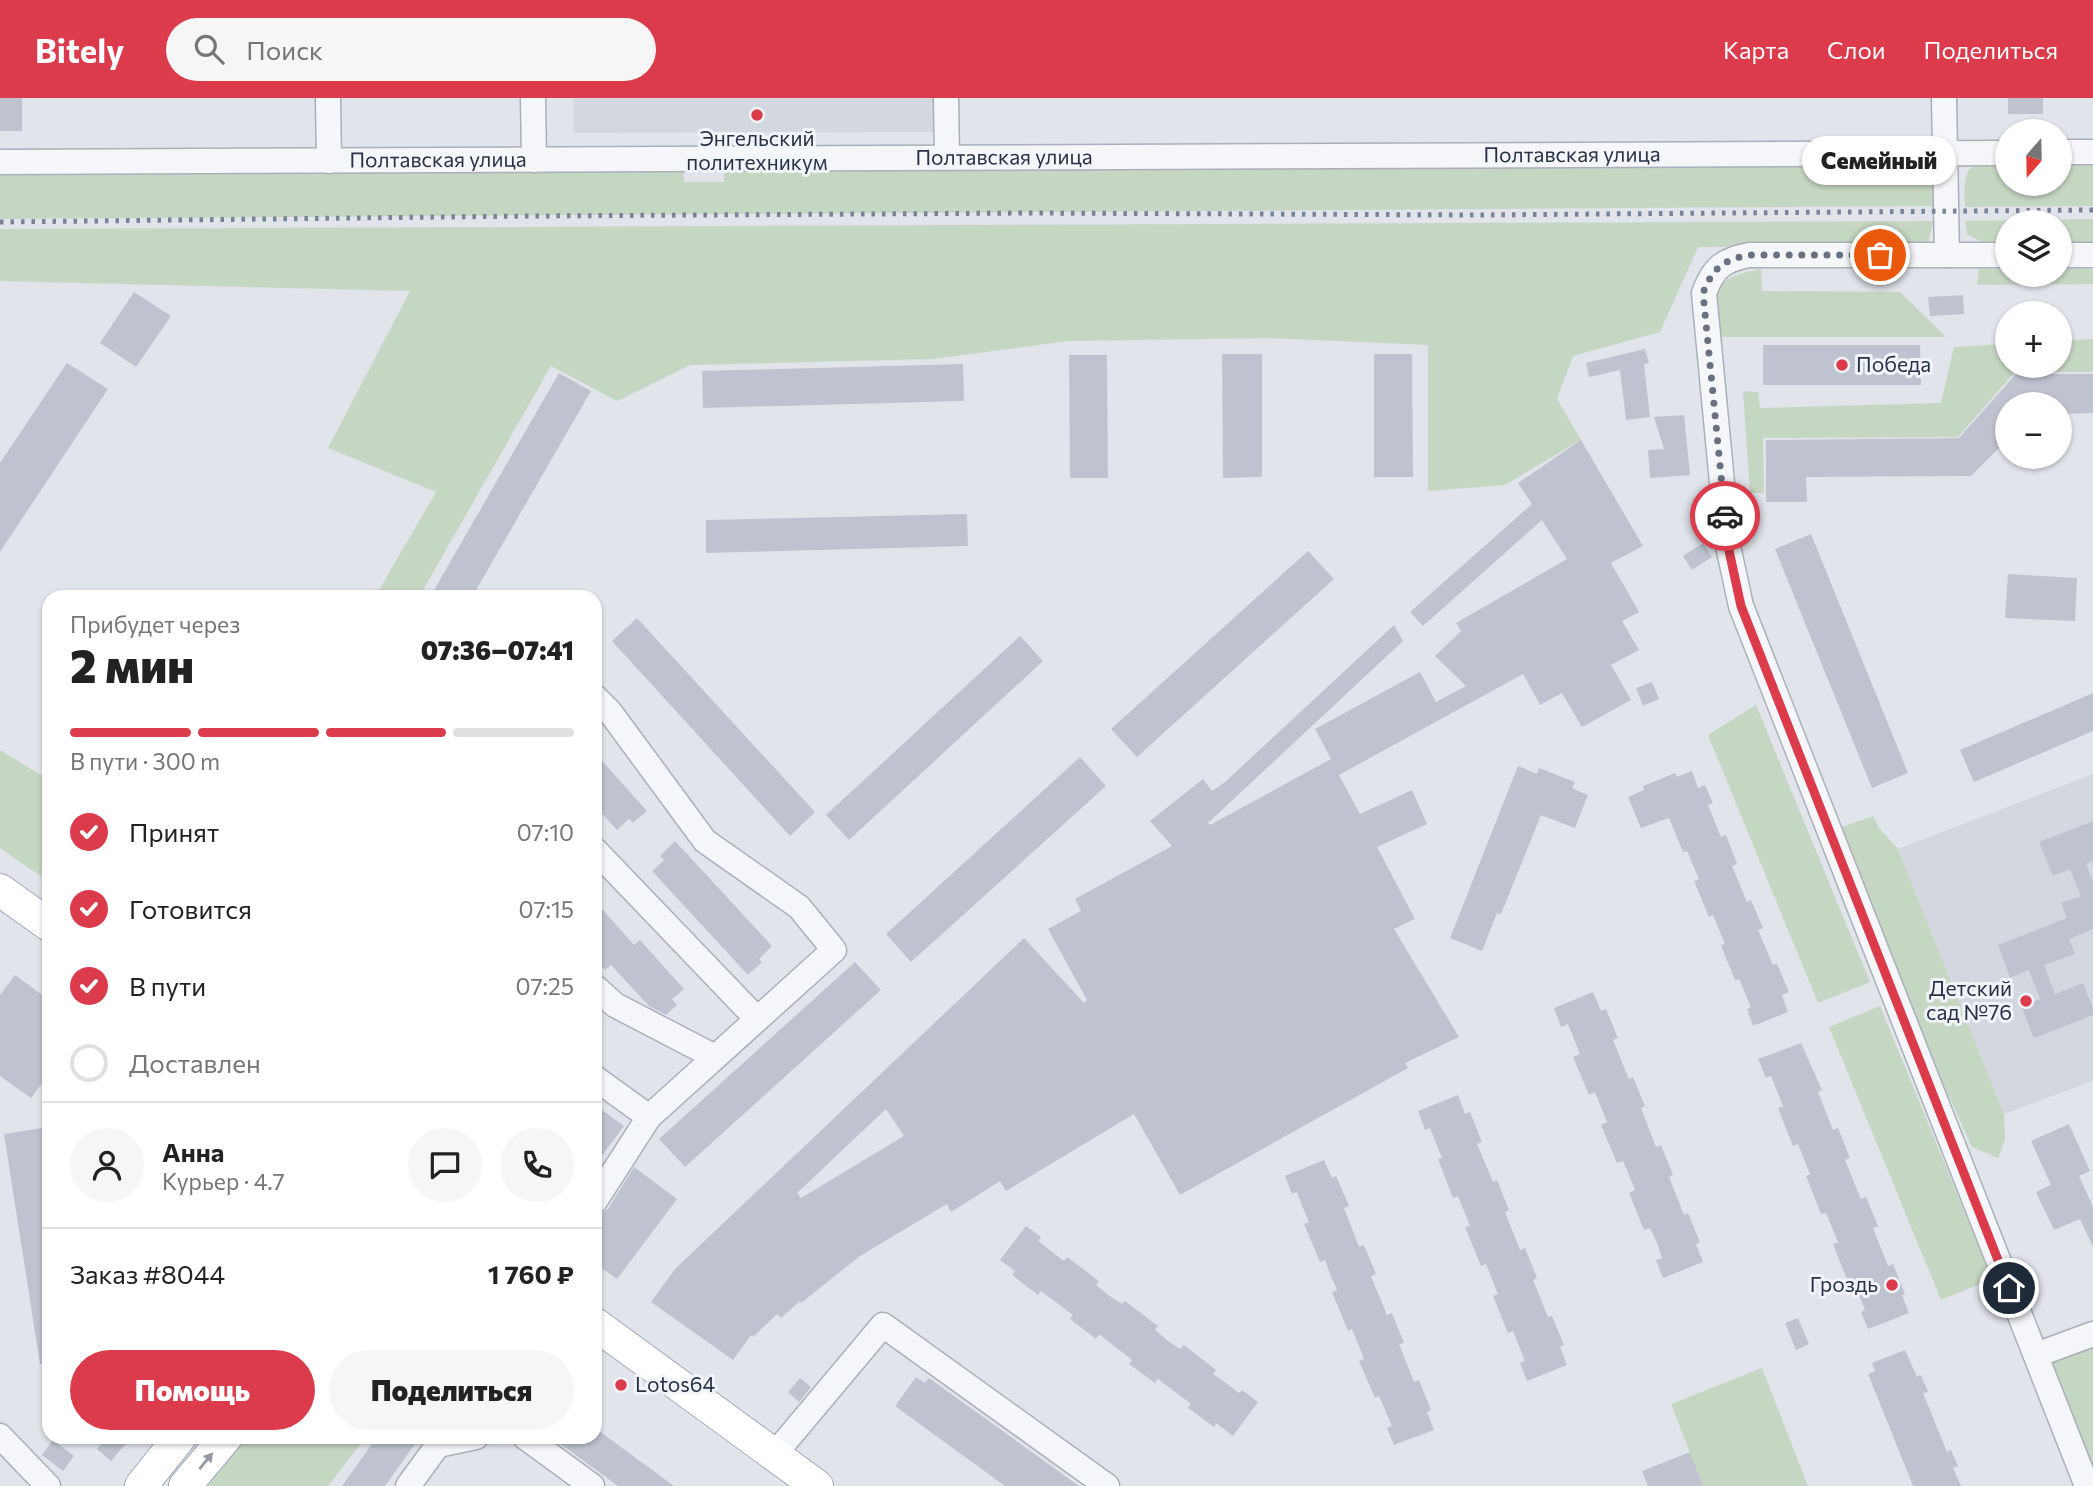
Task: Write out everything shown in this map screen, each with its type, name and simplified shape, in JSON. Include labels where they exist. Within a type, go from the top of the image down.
[{"type":"main road","points":[[0,890],[42,920]]},
{"type":"main road","points":[[602,1329],[817,1486]]},
{"type":"main road","points":[[141,1486],[174,1444]]},
{"type":"main road","points":[[186,1486],[220,1444]]},
{"type":"street","points":[[328,98],[329,161]]},
{"type":"street","points":[[533,98],[534,160]]},
{"type":"street","points":[[946,98],[947,156]]},
{"type":"street","points":[[1944,98],[1947,255]]},
{"type":"street","points":[[2072,152],[2093,152]]},
{"type":"street","name":"Полтавская улица","points":[[0,162],[1995,153]]},
{"type":"street","points":[[1995,255],[1749,255],[1731,259],[1720,267],[1710,276],[1703,293],[1728,546],[1741,606],[2087,1486]]},
{"type":"street","points":[[2072,255],[2093,255]]},
{"type":"street","points":[[602,704],[705,841],[799,907],[834,950],[649,1117],[602,1190]]},
{"type":"street","points":[[602,857],[757,1019]]},
{"type":"street","points":[[602,993],[615,1005],[715,1057]]},
{"type":"street","points":[[602,1083],[649,1117]]},
{"type":"street","points":[[774,1455],[883,1325],[1107,1486]]},
{"type":"street","points":[[2036,1355],[2093,1334]]},
{"type":"street","points":[[0,1436],[42,1484]]},
{"type":"street","points":[[408,1486],[438,1445],[443,1444]]},
{"type":"street","points":[[535,1444],[592,1486]]},
{"type":"shaded area","name":"Энгельский политехникум","points":[[574,98],[941,98],[941,132],[573,133]]},
{"type":"shaded area","name":"Детский сад №76","points":[[2093,774],[2093,1081],[2004,1114],[1898,849]]},
{"type":"green space","points":[[2093,159],[2093,206],[1965,207],[1965,183],[1970,169],[1975,165],[1995,162],[1995,196],[2072,196],[2072,160]]},
{"type":"green space","points":[[1923,165],[1933,173],[1934,206],[0,219],[0,174],[683,168],[684,182],[724,182],[724,168]]},
{"type":"green space","points":[[2072,219],[2093,219],[2093,242],[2072,242]]},
{"type":"green space","points":[[1934,221],[1928,241],[1916,246],[1698,247],[1660,332],[1573,356],[1557,399],[1581,440],[1505,485],[1428,491],[1428,345],[1268,338],[1068,341],[933,359],[690,365],[617,401],[551,366],[423,590],[379,590],[436,492],[328,448],[410,291],[0,281],[0,229]]},
{"type":"green space","points":[[1965,221],[1995,221],[1995,243],[1984,243],[1967,234]]},
{"type":"green space","points":[[1761,269],[1762,291],[1900,292],[1946,337],[1717,337],[1716,308],[1719,289],[1732,277]]},
{"type":"green space","points":[[1979,269],[1995,269],[1995,285],[1977,285]]},
{"type":"green space","points":[[2072,269],[2093,269],[2093,284],[2072,284]]},
{"type":"green space","points":[[2093,339],[2093,372],[2072,372],[2072,340]]},
{"type":"green space","points":[[1995,345],[1995,378],[2010,378],[1958,437],[1763,438],[1764,493],[1750,493],[1743,391],[1758,392],[1760,408],[1941,403],[1954,347]]},
{"type":"green space","points":[[1756,705],[1870,982],[1818,1003],[1708,735]]},
{"type":"green space","points":[[0,750],[42,775],[42,877],[0,848]]},
{"type":"green space","points":[[1873,816],[1879,828],[1898,849],[2004,1114],[2005,1140],[1998,1158],[1972,1147],[1936,1068],[1842,827]]},
{"type":"green space","points":[[1880,1006],[1992,1279],[1941,1300],[1829,1027]]},
{"type":"green space","points":[[2093,1334],[2093,1467],[2047,1349]]},
{"type":"green space","points":[[1762,1368],[1808,1486],[1703,1486],[1671,1404]]},
{"type":"green space","points":[[238,1444],[361,1444],[328,1486],[203,1486]]},
{"type":"building","points":[[0,98],[22,98],[22,131],[0,131]]},
{"type":"building","points":[[2008,98],[2043,98],[2043,114],[2008,114]]},
{"type":"building","points":[[134,292],[171,316],[136,367],[100,343]]},
{"type":"building","points":[[1963,295],[1964,314],[1930,316],[1928,297]]},
{"type":"building","name":"Победа","points":[[1763,345],[1920,345],[1921,385],[1763,385]]},
{"type":"building","points":[[1645,349],[1649,363],[1644,364],[1650,417],[1626,420],[1620,370],[1589,377],[1586,363]]},
{"type":"building","points":[[1222,354],[1262,354],[1262,477],[1223,478]]},
{"type":"building","points":[[1374,354],[1412,354],[1413,477],[1374,477]]},
{"type":"building","points":[[1069,355],[1107,355],[1108,478],[1070,478]]},
{"type":"building","points":[[67,363],[108,389],[0,552],[0,463]]},
{"type":"building","points":[[963,364],[964,401],[703,408],[702,371]]},
{"type":"building","points":[[559,373],[591,391],[476,590],[434,590]]},
{"type":"building","points":[[2072,374],[2093,374],[2093,413],[2072,414],[2072,392],[2000,392],[2012,378],[2072,378]]},
{"type":"building","points":[[1995,398],[1995,452],[1971,476],[1806,477],[1807,502],[1766,502],[1766,440],[1959,438]]},
{"type":"building","points":[[1684,415],[1690,475],[1650,478],[1648,450],[1664,449],[1654,417]]},
{"type":"building","points":[[1581,440],[1643,546],[1611,563],[1639,612],[1622,621],[1639,650],[1611,665],[1631,700],[1582,727],[1562,693],[1540,705],[1523,674],[1339,775],[1360,814],[1412,790],[1427,824],[1377,847],[1415,919],[1394,929],[1459,1037],[1405,1063],[1408,1068],[1180,1195],[1134,1114],[1006,1191],[1000,1181],[951,1212],[947,1204],[860,1256],[781,1318],[777,1314],[753,1337],[751,1335],[733,1360],[651,1302],[675,1269],[1024,938],[1084,1003],[1087,1000],[1048,929],[1081,911],[1075,899],[1172,846],[1150,821],[1203,779],[1212,791],[1225,782],[1394,625],[1403,641],[1208,823],[1210,825],[1331,759],[1315,729],[1420,672],[1436,702],[1466,686],[1435,656],[1461,631],[1456,623],[1567,559],[1542,520],[1423,626],[1410,612],[1532,504],[1518,483]],"holes":[[[886,1109],[904,1136],[801,1198],[797,1193]]]},
{"type":"building","points":[[967,514],[968,546],[706,553],[706,520]]},
{"type":"building","points":[[1811,534],[1908,773],[1872,788],[1775,549]]},
{"type":"building","points":[[1703,543],[1712,557],[1692,570],[1683,556]]},
{"type":"building","points":[[1308,551],[1334,579],[1137,757],[1111,729]]},
{"type":"building","points":[[2008,574],[2077,578],[2075,621],[2005,618]]},
{"type":"building","points":[[637,618],[815,812],[790,836],[612,641]]},
{"type":"building","points":[[1020,636],[1043,661],[849,840],[826,815]]},
{"type":"building","points":[[1652,682],[1659,699],[1643,706],[1636,688]]},
{"type":"building","points":[[2093,693],[2093,731],[1974,782],[1960,750]]},
{"type":"building","points":[[1080,757],[1106,786],[911,962],[886,934]]},
{"type":"building","points":[[602,761],[647,811],[633,823],[629,819],[617,830],[602,814]]},
{"type":"building","points":[[1518,766],[1537,774],[1539,768],[1575,782],[1572,788],[1588,795],[1575,828],[1541,815],[1501,914],[1497,913],[1482,951],[1450,938]]},
{"type":"building","points":[[1692,771],[1698,788],[1705,785],[1713,803],[1708,805],[1721,837],[1726,835],[1737,864],[1732,866],[1747,902],[1751,900],[1763,928],[1758,930],[1773,965],[1777,964],[1789,992],[1782,995],[1788,1012],[1753,1026],[1747,1009],[1751,1007],[1739,979],[1735,980],[1713,915],[1709,917],[1694,881],[1699,879],[1687,851],[1683,852],[1669,818],[1641,828],[1628,797],[1644,790],[1643,786],[1675,773],[1677,777]]},
{"type":"building","points":[[2093,821],[2093,861],[2086,864],[2093,882],[2093,929],[2069,939],[2075,954],[2044,965],[2055,994],[2083,983],[2093,1015],[2034,1038],[2021,1006],[2040,999],[2029,970],[2010,978],[1998,945],[2067,918],[2061,903],[2081,896],[2070,869],[2053,876],[2039,842]]},
{"type":"building","points":[[675,841],[772,946],[759,959],[762,962],[748,975],[652,871],[664,860],[660,856]]},
{"type":"building","points":[[602,909],[634,945],[640,940],[684,989],[672,999],[677,1005],[666,1015],[649,1006],[611,965],[605,970],[602,967]]},
{"type":"building","points":[[855,962],[881,990],[685,1167],[659,1139]]},
{"type":"building","points":[[15,975],[42,995],[42,1083],[31,1098],[0,1076],[0,995]]},
{"type":"building","points":[[1593,992],[1601,1011],[1606,1009],[1618,1038],[1613,1040],[1629,1079],[1633,1077],[1645,1106],[1641,1108],[1656,1147],[1661,1145],[1673,1175],[1669,1177],[1684,1215],[1688,1213],[1700,1242],[1696,1244],[1703,1262],[1663,1278],[1656,1260],[1662,1258],[1657,1243],[1650,1228],[1644,1230],[1629,1193],[1635,1190],[1629,1175],[1623,1161],[1617,1163],[1601,1125],[1607,1122],[1595,1092],[1589,1095],[1573,1057],[1580,1054],[1568,1024],[1561,1027],[1554,1008]]},
{"type":"building","points":[[1801,1043],[1822,1090],[1818,1092],[1833,1130],[1838,1128],[1850,1158],[1845,1160],[1861,1199],[1866,1197],[1878,1226],[1873,1228],[1888,1266],[1893,1264],[1905,1294],[1902,1295],[1909,1313],[1868,1329],[1861,1312],[1865,1310],[1853,1280],[1848,1282],[1833,1244],[1838,1242],[1826,1213],[1821,1214],[1806,1176],[1810,1174],[1798,1144],[1793,1146],[1778,1108],[1783,1106],[1771,1076],[1766,1078],[1758,1059]]},
{"type":"building","points":[[1458,1095],[1465,1114],[1470,1112],[1482,1142],[1477,1144],[1493,1182],[1497,1180],[1509,1210],[1505,1212],[1520,1250],[1525,1248],[1537,1278],[1533,1280],[1548,1317],[1552,1316],[1564,1345],[1560,1347],[1567,1365],[1527,1381],[1520,1363],[1525,1361],[1513,1331],[1508,1333],[1493,1296],[1498,1294],[1486,1264],[1481,1266],[1465,1227],[1470,1226],[1458,1196],[1453,1198],[1430,1128],[1425,1130],[1418,1111]]},
{"type":"building","points":[[602,1110],[624,1126],[602,1156]]},
{"type":"building","points":[[2069,1124],[2090,1171],[2079,1176],[2093,1207],[2093,1247],[2080,1219],[2054,1230],[2036,1192],[2051,1185],[2031,1141]]},
{"type":"building","points":[[42,1128],[42,1364],[40,1364],[4,1134]]},
{"type":"building","points":[[1324,1160],[1332,1178],[1336,1176],[1349,1206],[1344,1208],[1359,1247],[1364,1245],[1376,1274],[1371,1276],[1387,1315],[1392,1313],[1404,1343],[1399,1344],[1414,1382],[1419,1380],[1431,1410],[1427,1412],[1434,1430],[1394,1445],[1387,1428],[1392,1426],[1379,1396],[1375,1398],[1359,1361],[1364,1359],[1352,1329],[1348,1331],[1332,1292],[1337,1290],[1325,1260],[1320,1262],[1304,1224],[1309,1222],[1297,1192],[1292,1194],[1285,1176]]},
{"type":"building","points":[[634,1167],[677,1199],[617,1279],[602,1268],[602,1213],[608,1209]]},
{"type":"building","points":[[1026,1226],[1041,1237],[1038,1241],[1064,1261],[1067,1257],[1099,1281],[1096,1285],[1107,1294],[1122,1304],[1125,1301],[1158,1326],[1155,1330],[1168,1341],[1180,1349],[1184,1345],[1216,1370],[1213,1374],[1239,1393],[1242,1390],[1258,1402],[1233,1436],[1216,1423],[1214,1427],[1188,1408],[1191,1404],[1158,1379],[1155,1383],[1129,1364],[1132,1360],[1099,1334],[1096,1339],[1070,1319],[1073,1315],[1041,1291],[1038,1295],[1012,1275],[1015,1271],[1000,1260]]},
{"type":"building","points":[[1798,1318],[1809,1344],[1796,1350],[1785,1323]]},
{"type":"building","points":[[1905,1350],[1917,1377],[1921,1375],[1928,1392],[1923,1393],[1947,1452],[1951,1450],[1958,1466],[1953,1468],[1961,1486],[1913,1486],[1868,1374],[1875,1371],[1872,1363]]},
{"type":"building","points":[[916,1377],[925,1383],[929,1378],[1079,1486],[1005,1486],[895,1406]]},
{"type":"building","points":[[800,1378],[811,1387],[799,1402],[788,1392]]},
{"type":"building","points":[[602,1433],[674,1486],[618,1486],[561,1444],[602,1444]]},
{"type":"building","points":[[50,1444],[58,1444],[74,1456],[63,1471],[42,1455]]},
{"type":"building","points":[[101,1444],[126,1444],[111,1461],[97,1449]]},
{"type":"building","points":[[372,1444],[415,1444],[385,1486],[342,1486]]},
{"type":"building","points":[[1690,1452],[1703,1486],[1648,1486],[1642,1471]]},
{"type":"railway","points":[[0,222],[1032,213],[1478,215],[2093,210]]},
{"type":"way so far","points":[[1725,516],[1703,293],[1710,276],[1731,259],[1749,255],[1880,255]]},
{"type":"place","name":"Энгельский политехникум","points":[[757,115]]},
{"type":"place","name":"Семейный","points":[[1880,255]]},
{"type":"place","name":"Победа","points":[[1842,365]]},
{"type":"place","name":"Детский сад №76","points":[[2026,1001]]},
{"type":"place","name":"Гроздь","points":[[1892,1285]]},
{"type":"place","name":"Lotos64","points":[[621,1385]]},
{"type":"route","points":[[1725,516],[1728,546],[1741,606],[2009,1288]]}]
